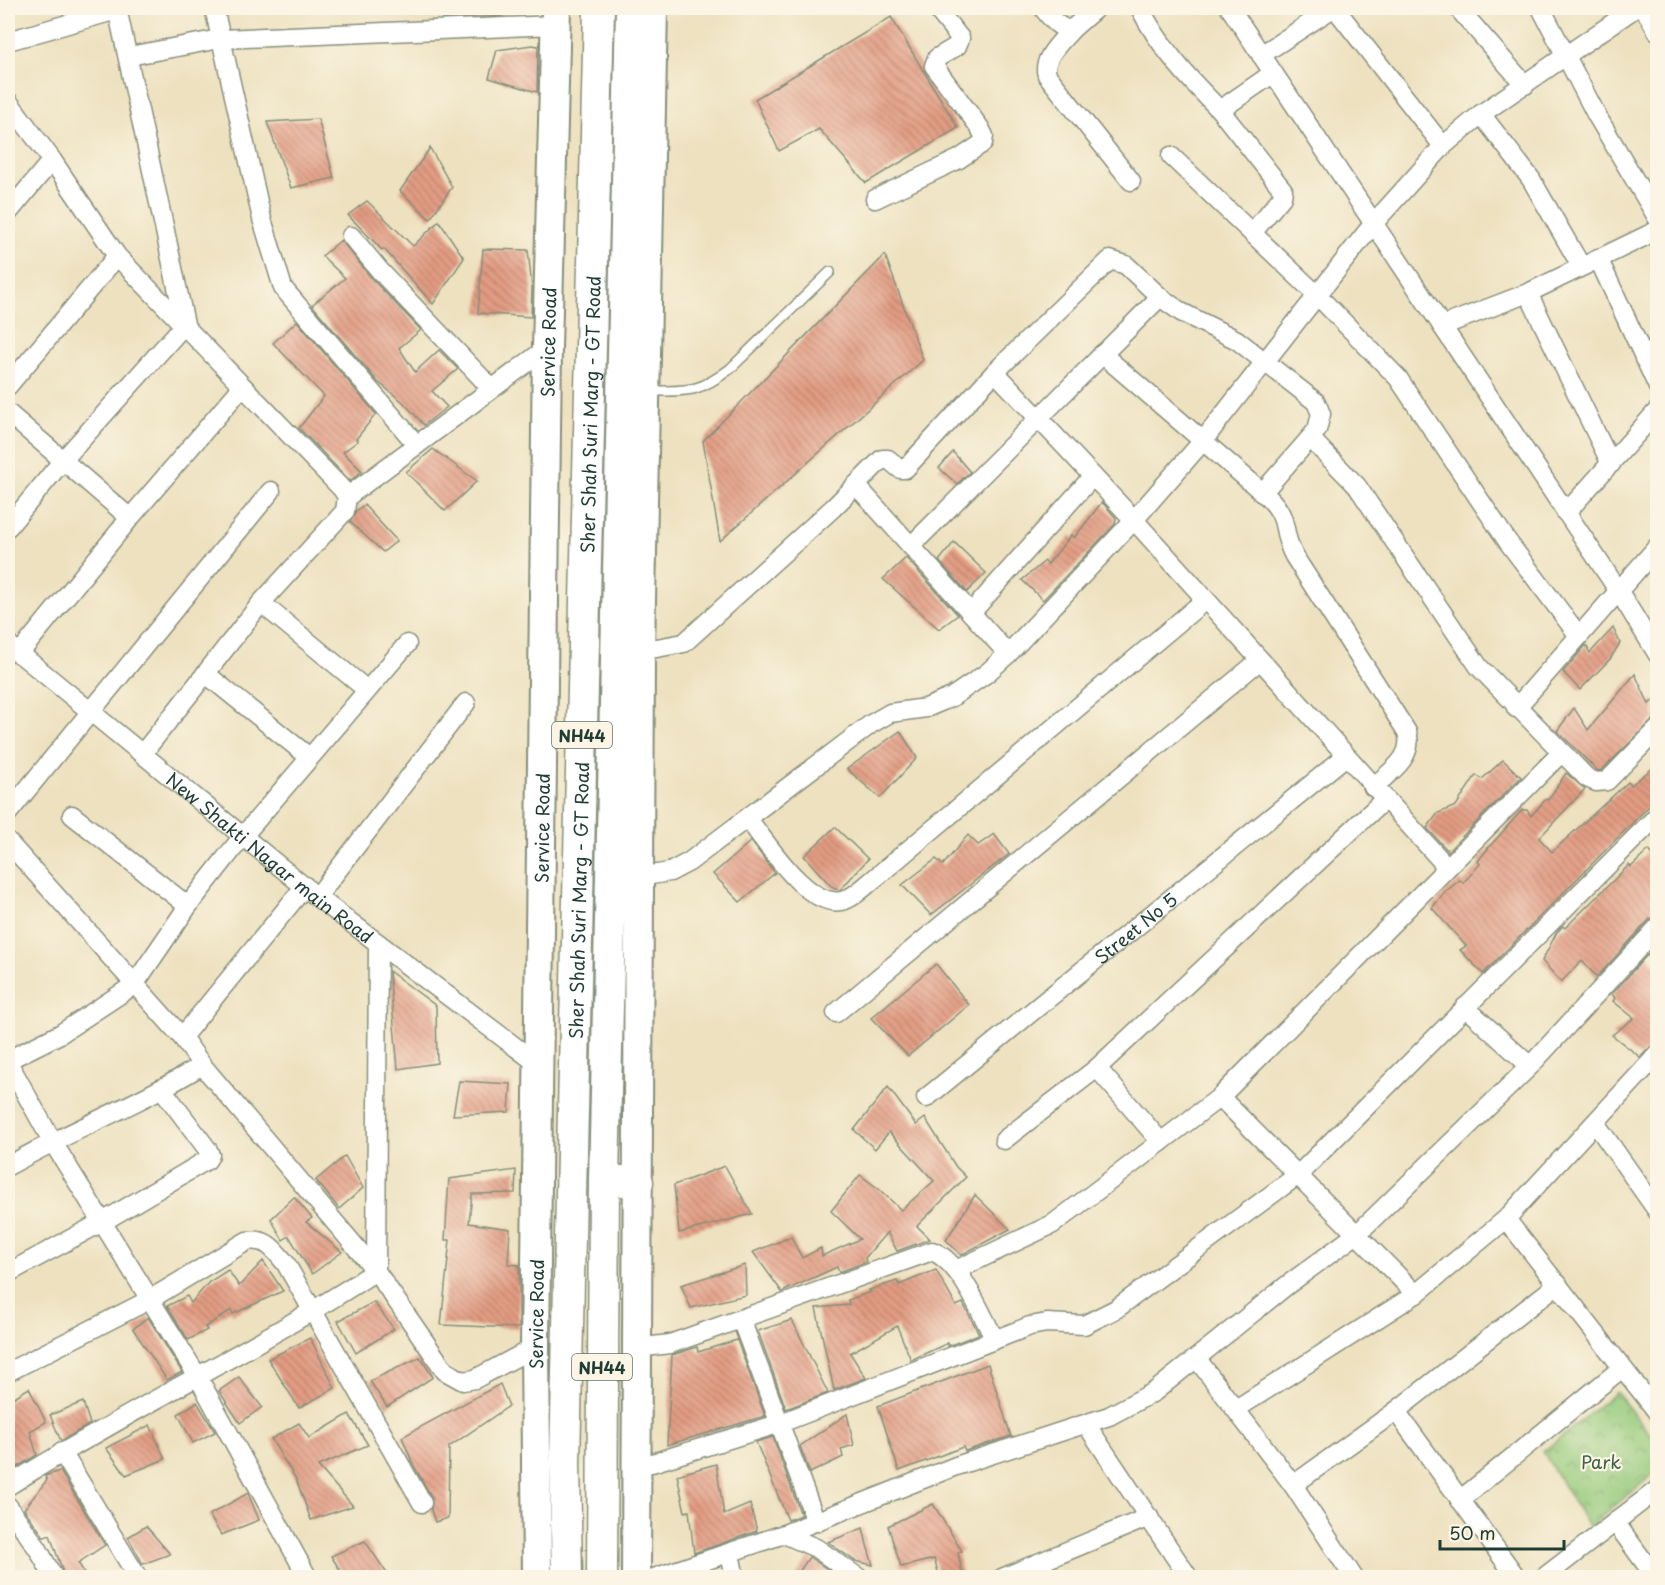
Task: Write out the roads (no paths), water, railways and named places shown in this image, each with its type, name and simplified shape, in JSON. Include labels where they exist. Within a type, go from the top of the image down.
[{"type":"highway","name":"Sher Shah Suri Marg - GT Road","points":[[567,1578],[566,1463],[569,1292],[599,8]]},
{"type":"highway","name":"Sher Shah Suri Marg - GT Road","points":[[604,1180],[631,8]]},
{"type":"highway","points":[[604,1180],[638,1182]]},
{"type":"highway","name":"NH44","points":[[602,1578],[604,1180]]},
{"type":"main road","points":[[636,1578],[640,651],[653,8]]},
{"type":"main road","name":"Service Road","points":[[537,1578],[535,1347],[538,1064],[547,348],[556,16]]},
{"type":"street","points":[[214,8],[262,219],[283,288],[417,445]]},
{"type":"street","points":[[875,199],[959,159],[983,143],[984,136],[980,128],[934,66],[937,58],[957,46],[960,38],[936,8]]},
{"type":"street","points":[[1043,8],[1062,29],[1072,29]]},
{"type":"street","points":[[1096,8],[1072,29],[1045,66],[1047,75],[1131,181]]},
{"type":"street","points":[[1140,8],[1166,50],[1220,110],[1283,190],[1282,197],[1252,233]]},
{"type":"street","points":[[1230,8],[1658,655]]},
{"type":"street","points":[[1261,55],[1334,8],[1443,146]]},
{"type":"street","points":[[1458,8],[1525,85]]},
{"type":"street","points":[[1541,8],[1597,116],[1658,219]]},
{"type":"street","points":[[639,877],[663,874],[689,862],[871,724],[890,713],[926,708],[945,700],[987,672],[1008,654],[1134,520],[1202,442],[1316,294],[1373,224],[1443,146],[1481,114],[1635,8]]},
{"type":"street","points":[[1644,8],[1658,32]]},
{"type":"street","points":[[8,41],[117,9],[129,56],[185,324]]},
{"type":"street","points":[[129,56],[220,39],[556,16]]},
{"type":"street","points":[[1220,110],[1272,74]]},
{"type":"street","points":[[8,100],[117,256],[185,324],[242,387],[342,489],[347,497],[345,511],[261,603],[143,753]]},
{"type":"street","points":[[1481,114],[1531,179],[1581,266]]},
{"type":"street","points":[[1171,156],[1316,294],[1398,378],[1508,542],[1579,636]]},
{"type":"street","points":[[8,213],[52,160]]},
{"type":"street","points":[[1442,326],[1527,293],[1658,230]]},
{"type":"street","points":[[351,237],[388,280],[492,388]]},
{"type":"street","points":[[8,386],[117,256]]},
{"type":"street","points":[[1598,258],[1658,387]]},
{"type":"street","points":[[640,651],[684,643],[883,459],[888,459],[900,470],[905,469],[995,372],[1110,260],[1126,265],[1160,297],[1181,312],[1237,340],[1316,402],[1320,421],[1311,439],[1262,493]]},
{"type":"street","points":[[1527,293],[1611,464]]},
{"type":"street","points":[[911,546],[1160,297]]},
{"type":"street","points":[[8,527],[64,459],[185,324]]},
{"type":"street","points":[[1644,359],[1658,345]]},
{"type":"street","points":[[347,497],[547,348]]},
{"type":"street","points":[[1004,1140],[1096,1068],[1378,793],[1405,757],[1410,740],[1294,555],[1285,539],[1284,517],[1262,493],[1102,354]]},
{"type":"street","points":[[995,372],[1134,520],[1204,601],[1446,867]]},
{"type":"street","points":[[13,649],[130,518],[242,387]]},
{"type":"street","points":[[8,414],[64,459],[130,518]]},
{"type":"street","points":[[1566,513],[1655,420]]},
{"type":"street","points":[[1311,439],[1357,486],[1479,667],[1516,708],[1587,778],[1596,782],[1607,781],[1658,729]]},
{"type":"street","points":[[971,613],[1093,476]]},
{"type":"street","points":[[856,485],[1008,654]]},
{"type":"street","points":[[8,813],[271,491]]},
{"type":"street","points":[[1516,708],[1617,590],[1658,546]]},
{"type":"street","points":[[748,819],[791,873],[809,891],[829,902],[844,901],[875,878],[1204,601]]},
{"type":"street","points":[[261,603],[366,690]]},
{"type":"street","points":[[308,1578],[198,1377],[149,1300],[104,1221],[52,1141],[8,1061],[60,1034],[134,985],[188,906],[243,836],[407,644]]},
{"type":"street","name":"New Shakti Nagar main Road","points":[[13,649],[311,891],[538,1064]]},
{"type":"street","points":[[836,1013],[1259,661]]},
{"type":"street","points":[[206,674],[309,757]]},
{"type":"street","points":[[182,1037],[311,891],[466,703]]},
{"type":"street","points":[[956,1270],[1053,1224],[1220,1097],[1446,867],[1562,753]]},
{"type":"street","name":"Street No 5","points":[[926,1098],[1346,756]]},
{"type":"street","points":[[635,1463],[652,1463],[781,1424],[994,1338],[1030,1326],[1047,1323],[1084,1325],[1097,1320],[1162,1276],[1298,1175],[1658,814]]},
{"type":"street","points":[[72,815],[188,906]]},
{"type":"street","points":[[8,842],[182,1037],[202,1065],[376,1271],[445,1371],[453,1378],[463,1381],[475,1379],[535,1347]]},
{"type":"street","points":[[654,1578],[784,1534],[956,1466],[1109,1416],[1154,1392],[1286,1286],[1357,1234],[1530,1066],[1658,927]]},
{"type":"street","points":[[376,1271],[378,943]]},
{"type":"street","points":[[1465,1006],[1530,1066]]},
{"type":"street","points":[[1236,1409],[1416,1294],[1506,1219],[1596,1124],[1658,1054]]},
{"type":"street","points":[[8,1166],[52,1141],[163,1090],[202,1065]]},
{"type":"street","points":[[1096,1068],[1161,1142]]},
{"type":"street","points":[[8,1273],[104,1221],[201,1164],[210,1155],[163,1090]]},
{"type":"street","points":[[1220,1097],[1416,1294]]},
{"type":"street","points":[[1596,1124],[1658,1212]]},
{"type":"street","points":[[1506,1219],[1658,1413]]},
{"type":"street","points":[[8,1372],[149,1300],[247,1241],[259,1239],[271,1245],[286,1264],[422,1503]]},
{"type":"street","points":[[636,1348],[670,1344],[923,1252],[932,1251],[944,1255],[956,1270],[994,1338]]},
{"type":"street","points":[[8,1486],[62,1452],[314,1312],[376,1271]]},
{"type":"street","points":[[1293,1485],[1396,1411],[1558,1284]]},
{"type":"street","points":[[741,1319],[816,1522]]},
{"type":"street","points":[[1197,1359],[1293,1485],[1354,1578]]},
{"type":"street","points":[[1461,1500],[1622,1368]]},
{"type":"street","points":[[1396,1411],[1517,1578]]},
{"type":"street","points":[[1086,1424],[1189,1578]]},
{"type":"street","points":[[62,1452],[138,1578]]},
{"type":"street","points":[[1543,1578],[1658,1489]]},
{"type":"street","points":[[8,1506],[38,1549],[54,1578]]},
{"type":"street","points":[[1002,1578],[1149,1517]]},
{"type":"street","points":[[1616,1522],[1656,1578]]},
{"type":"street","points":[[784,1534],[816,1548],[859,1578]]},
{"type":"street","points":[[730,1554],[735,1578]]},
{"type":"lane","points":[[645,390],[698,390],[712,383],[730,369],[830,272]]},
{"type":"park label","name":"Park","points":[[1601,1461]]}]
